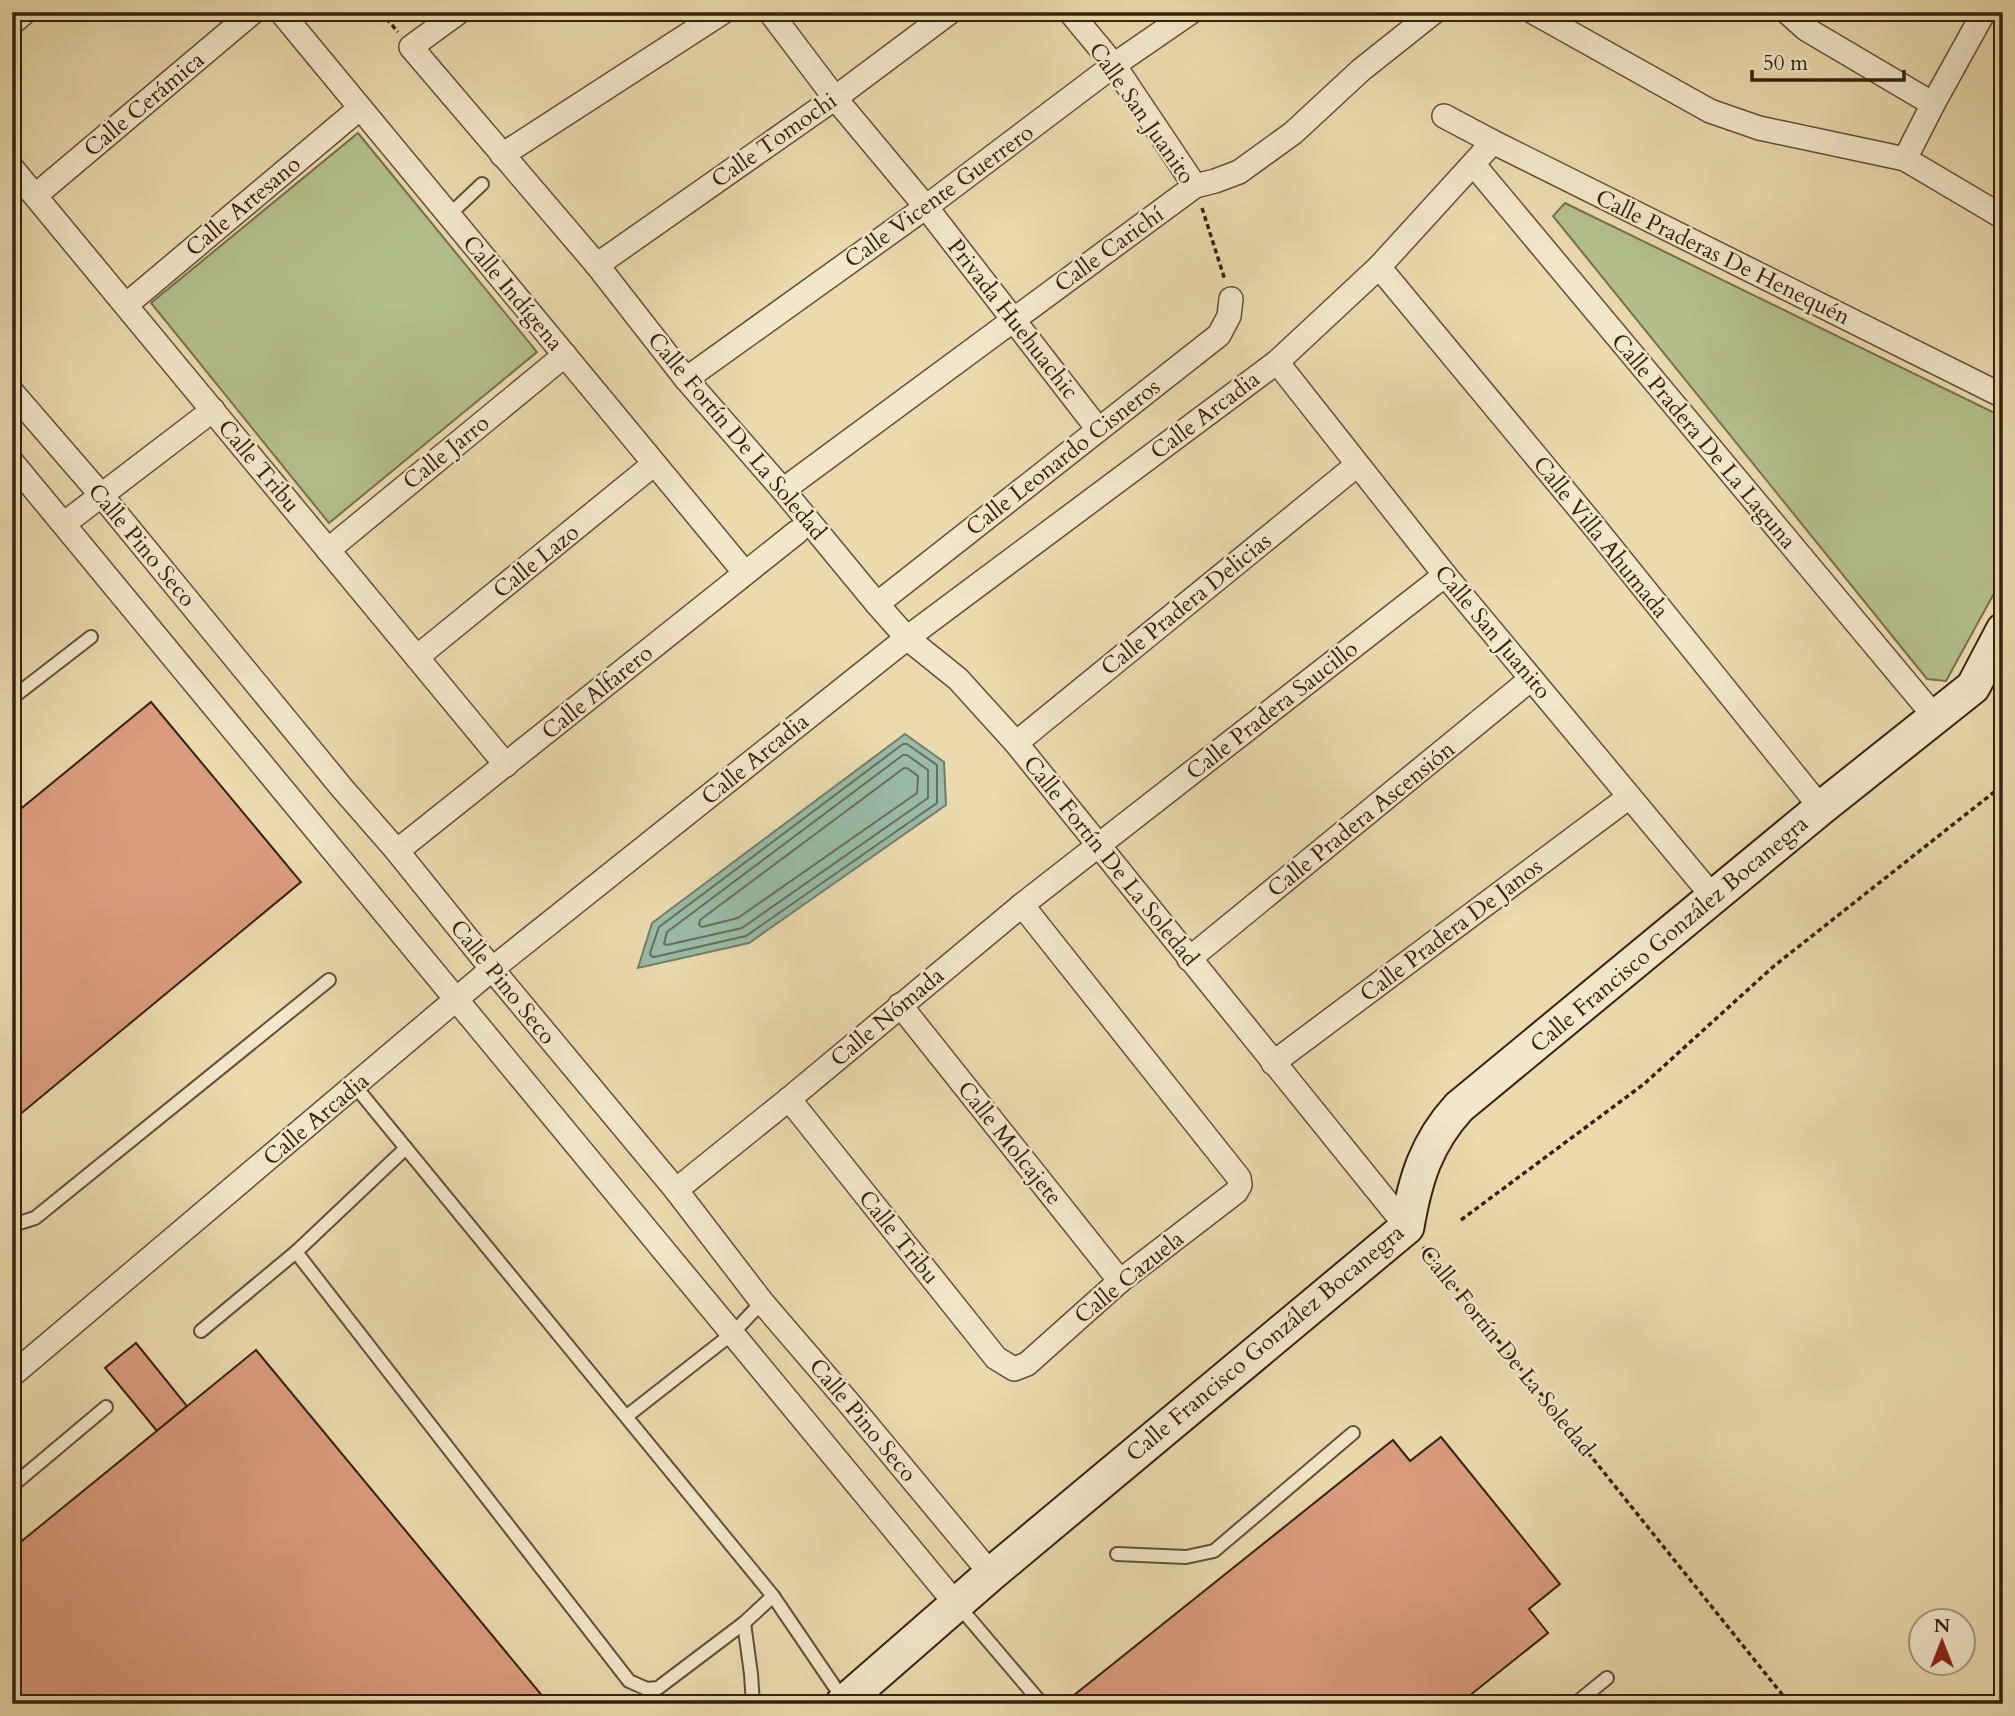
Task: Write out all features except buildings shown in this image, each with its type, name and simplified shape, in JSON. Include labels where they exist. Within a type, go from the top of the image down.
[{"type":"street","points":[[12,23],[25,12]]},
{"type":"street","name":"Calle Cerámica","points":[[36,195],[253,12]]},
{"type":"street","name":"Calle Indígena","points":[[281,12],[745,573]]},
{"type":"street","name":"Calle Fortín De La Soledad","points":[[459,12],[411,47],[597,265],[686,379],[783,490],[877,604],[907,638],[958,679],[1016,743],[1407,1227]]},
{"type":"street","points":[[502,155],[723,12]]},
{"type":"street","name":"Privada Huehuachic","points":[[770,12],[1098,429]]},
{"type":"street","name":"Calle Tomochi","points":[[597,265],[950,12]]},
{"type":"street","name":"Calle San Juanito","points":[[1070,12],[1114,65],[1195,186]]},
{"type":"street","name":"Calle Vicente Guerrero","points":[[686,379],[926,207],[1114,65],[1191,12]]},
{"type":"street","name":"Calle Carichí","points":[[783,490],[1195,186],[1239,172],[1293,134],[1361,70],[1434,12]]},
{"type":"street","points":[[1533,12],[1710,111],[1759,128],[1905,159],[2003,217]]},
{"type":"street","points":[[1787,12],[1806,29],[1933,104]]},
{"type":"street","points":[[1905,159],[1984,12]]},
{"type":"street","name":"Calle Artesano","points":[[126,304],[360,108]]},
{"type":"street","name":"Calle Praderas De Henequén","points":[[1444,116],[2003,396]]},
{"type":"street","name":"Calle Arcadia","points":[[12,1375],[492,969],[907,638],[1277,362],[1379,267],[1493,142]]},
{"type":"street","name":"Calle Pradera De La Laguna","points":[[1474,165],[1935,717]]},
{"type":"street","name":"Calle Tribu","points":[[12,168],[506,765]]},
{"type":"street","name":"Calle Villa Ahumada","points":[[1379,267],[1602,536],[1821,808]]},
{"type":"street","name":"Calle Leonardo Cisneros","points":[[877,604],[1219,335],[1229,316],[1231,299]]},
{"type":"street","name":"Calle Jarro","points":[[328,550],[565,355]]},
{"type":"street","name":"Calle San Juanito","points":[[1277,362],[1445,575],[1714,898]]},
{"type":"street","name":"Calle Pino Seco","points":[[12,392],[102,496],[397,851],[676,1190],[762,1303],[990,1574]]},
{"type":"street","points":[[65,523],[213,410]]},
{"type":"street","name":"Calle Pino Seco","points":[[12,462],[956,1604]]},
{"type":"street","name":"Calle Lazo","points":[[417,657],[654,464]]},
{"type":"street","name":"Calle Pradera Delicias","points":[[1016,743],[1357,465]]},
{"type":"street","name":"Calle Alfarero","points":[[397,851],[797,532]]},
{"type":"street","name":"Calle Pradera Saucillo","points":[[1098,844],[1445,575]]},
{"type":"street","points":[[1973,687],[2003,630]]},
{"type":"street","name":"Calle Francisco González Bocanegra","points":[[844,1703],[990,1574],[1407,1227],[1412,1196],[1428,1150],[1459,1107],[2003,661]]},
{"type":"street","name":"Calle Pradera Ascensión","points":[[1189,959],[1531,679]]},
{"type":"street","name":"Calle Pradera De Janos","points":[[1273,1063],[1629,797]]},
{"type":"street","name":"Calle Nómada","points":[[676,1190],[1098,844]]},
{"type":"street","name":"Calle Cazuela","points":[[1014,1369],[1027,1364],[1120,1281],[1236,1192],[1240,1183],[1239,1178],[1023,905]]},
{"type":"street","name":"Calle Molcajete","points":[[900,1005],[1120,1281]]},
{"type":"street","name":"Calle Tribu","points":[[789,1100],[996,1358],[1014,1369]]},
{"type":"lane","points":[[449,215],[482,184]]},
{"type":"lane","points":[[12,698],[91,637]]},
{"type":"lane","points":[[12,1222],[19,1223],[35,1218],[329,981]]},
{"type":"lane","points":[[355,1086],[774,1596],[844,1703]]},
{"type":"lane","points":[[201,1331],[296,1252],[406,1147]]},
{"type":"lane","points":[[296,1252],[629,1681],[647,1689],[657,1688],[744,1623],[774,1596]]},
{"type":"lane","points":[[627,1416],[733,1333],[762,1303]]},
{"type":"lane","points":[[12,1486],[106,1407]]},
{"type":"lane","points":[[1117,1554],[1186,1557],[1214,1552],[1353,1433]]},
{"type":"lane","points":[[956,1604],[1042,1704]]},
{"type":"lane","points":[[744,1623],[753,1704]]},
{"type":"lane","points":[[1575,1704],[1606,1678]]},
{"type":"path","name":"Calle San Juanito","points":[[1195,186],[1231,299]]},
{"type":"path","points":[[1461,1220],[1644,1084],[1774,966],[2003,785]]},
{"type":"path","name":"Calle Fortín De La Soledad","points":[[1407,1227],[1785,1698]]},
{"type":"shaded area","points":[[358,133],[537,352],[329,523],[151,303]]},
{"type":"shaded area","points":[[1565,203],[2003,417],[2003,577],[1946,681],[1927,679],[1553,216]]},
{"type":"water","points":[[905,734],[944,762],[946,805],[749,943],[638,968],[652,923]]}]
